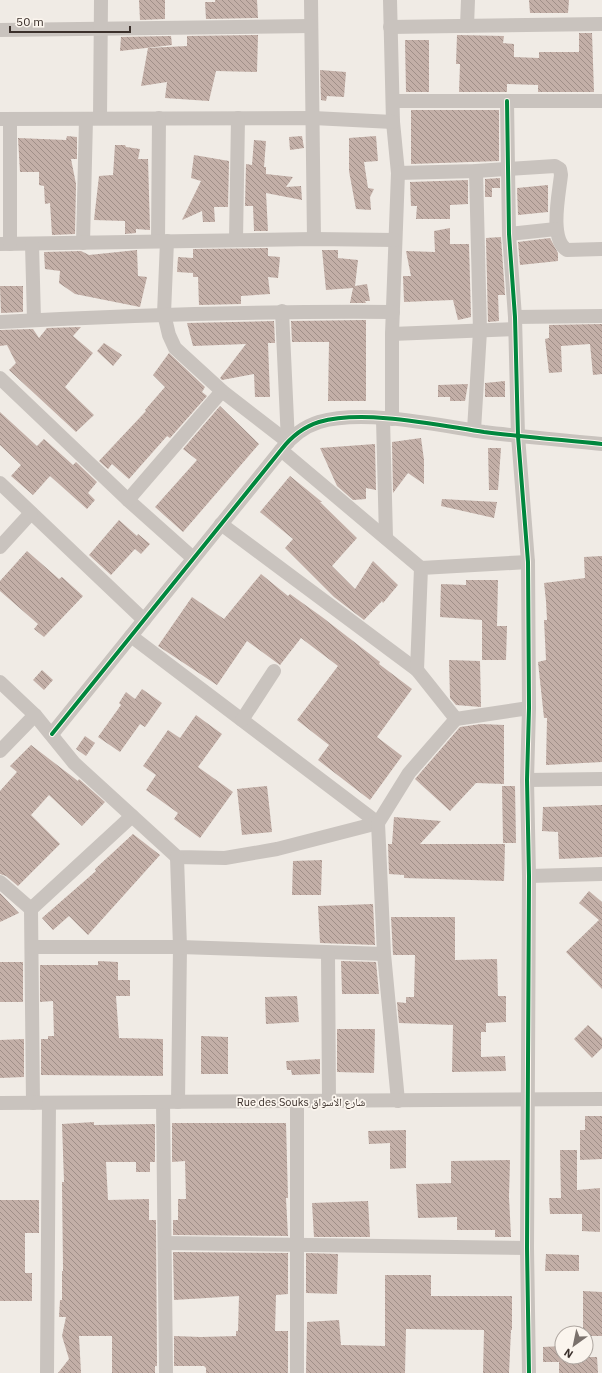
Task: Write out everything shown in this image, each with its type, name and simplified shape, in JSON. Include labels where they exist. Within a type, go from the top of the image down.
[{"type":"street","points":[[83,243],[101,29],[101,0]]},
{"type":"street","points":[[311,0],[314,239]]},
{"type":"street","points":[[386,538],[387,419],[398,174],[393,122],[390,0]]},
{"type":"street","points":[[467,26],[468,0]]},
{"type":"street","points":[[390,27],[602,24]]},
{"type":"street","points":[[0,30],[311,26]]},
{"type":"street","points":[[393,101],[602,101]]},
{"type":"street","points":[[507,101],[509,234],[515,323],[518,436],[528,562],[529,876],[527,1248],[529,1373]]},
{"type":"street","points":[[159,118],[164,314],[169,335],[176,348],[222,391],[421,568],[528,562]]},
{"type":"street","points":[[236,240],[238,118]]},
{"type":"street","points":[[393,122],[313,118],[5,119],[5,244],[314,239],[395,240]]},
{"type":"street","points":[[398,174],[555,166],[560,169],[561,175],[556,229],[559,243],[567,250],[602,249]]},
{"type":"street","points":[[474,430],[480,331],[476,171]]},
{"type":"street","points":[[509,234],[556,229]]},
{"type":"street","points":[[32,244],[34,320]]},
{"type":"street","points":[[0,322],[164,314],[282,311],[393,312]]},
{"type":"street","points":[[282,311],[284,446]]},
{"type":"street","points":[[392,334],[480,331],[515,323],[602,316]]},
{"type":"street","points":[[0,378],[128,500],[193,558]]},
{"type":"street","points":[[128,500],[222,391]]},
{"type":"street","points":[[52,734],[284,446],[302,429],[319,422],[341,418],[387,419],[518,436],[602,444]]},
{"type":"street","points":[[0,483],[144,620]]},
{"type":"street","points":[[0,547],[31,513]]},
{"type":"street","points":[[221,524],[417,670],[456,719]]},
{"type":"street","points":[[417,670],[421,568]]},
{"type":"street","points":[[131,636],[378,824]]},
{"type":"street","points":[[242,720],[274,671]]},
{"type":"street","points":[[0,682],[35,715],[52,734],[74,763],[177,857],[225,858],[277,849],[378,824]]},
{"type":"street","points":[[398,1101],[384,954],[378,824],[409,773],[456,719],[529,708]]},
{"type":"street","points":[[0,751],[35,715]]},
{"type":"street","points":[[528,780],[602,779]]},
{"type":"street","points":[[31,909],[132,816]]},
{"type":"street","points":[[177,857],[180,947],[178,1102]]},
{"type":"street","points":[[529,876],[602,874]]},
{"type":"street","points":[[0,882],[31,909],[33,1103]]},
{"type":"street","points":[[32,947],[180,947],[384,954]]},
{"type":"street","points":[[328,952],[329,1101]]},
{"type":"street","name":"Rue des Souks شارع الأسواق","points":[[0,1103],[602,1099]]},
{"type":"street","points":[[297,1101],[297,1373]]},
{"type":"street","points":[[163,1102],[166,1373]]},
{"type":"street","points":[[46,1373],[49,1103]]},
{"type":"street","points":[[165,1243],[527,1248]]},
{"type":"building","points":[[139,0],[165,0],[165,19],[140,20]]},
{"type":"building","points":[[215,0],[257,0],[258,18],[206,19],[205,2],[215,2]]},
{"type":"building","points":[[529,0],[569,0],[568,13],[530,13]]},
{"type":"building","points":[[579,33],[592,33],[594,92],[538,92],[538,85],[507,84],[507,92],[459,92],[460,64],[456,64],[457,35],[504,36],[503,43],[514,44],[514,57],[539,58],[539,52],[579,52]]},
{"type":"building","points":[[258,35],[257,72],[216,71],[209,101],[165,98],[167,82],[141,86],[148,48],[187,46],[187,36]]},
{"type":"building","points":[[171,36],[172,45],[120,51],[121,37]]},
{"type":"building","points":[[405,40],[429,40],[429,92],[406,92]]},
{"type":"building","points":[[320,70],[346,72],[344,97],[327,96],[326,101],[321,100]]},
{"type":"building","points":[[411,110],[499,110],[499,161],[411,164]]},
{"type":"building","points":[[67,136],[77,137],[77,159],[71,159],[76,184],[75,234],[52,235],[50,203],[45,204],[44,186],[39,185],[39,172],[20,172],[18,138],[66,140]]},
{"type":"building","points":[[302,136],[304,148],[290,150],[289,137]]},
{"type":"building","points":[[376,136],[378,161],[364,162],[368,188],[374,189],[370,197],[371,210],[356,209],[349,171],[349,138]]},
{"type":"building","points":[[254,140],[266,141],[264,167],[266,167],[266,174],[293,177],[286,187],[301,186],[302,200],[266,193],[268,231],[254,231],[253,206],[245,206],[246,164],[252,165]]},
{"type":"building","points":[[115,145],[125,145],[126,147],[140,149],[138,159],[148,159],[150,230],[136,229],[136,233],[125,234],[125,221],[94,220],[99,176],[113,175]]},
{"type":"building","points":[[194,155],[229,161],[228,207],[214,207],[215,222],[203,222],[202,211],[182,220],[201,181],[191,178]]},
{"type":"building","points":[[500,178],[500,188],[492,188],[492,197],[485,197],[485,179]]},
{"type":"building","points":[[468,180],[468,204],[450,205],[450,219],[416,219],[417,206],[411,206],[410,182]]},
{"type":"building","points":[[548,185],[548,212],[518,215],[517,188]]},
{"type":"building","points":[[450,228],[450,244],[469,244],[471,317],[458,320],[453,300],[404,302],[403,276],[411,276],[406,251],[435,252],[434,231]]},
{"type":"building","points":[[501,237],[505,295],[498,295],[499,321],[488,322],[486,238]]},
{"type":"building","points":[[550,238],[558,253],[558,261],[520,265],[518,242]]},
{"type":"building","points":[[268,248],[268,256],[280,257],[278,278],[268,277],[270,294],[241,296],[241,304],[199,305],[198,277],[193,277],[193,273],[177,272],[178,257],[193,258],[193,249]]},
{"type":"building","points":[[137,250],[138,276],[147,277],[140,307],[75,294],[59,283],[60,271],[45,269],[44,252],[81,251],[89,255]]},
{"type":"building","points":[[322,250],[338,250],[338,258],[358,260],[355,286],[367,284],[370,301],[365,301],[366,303],[350,303],[353,288],[326,290]]},
{"type":"building","points":[[0,286],[23,286],[23,312],[1,313]]},
{"type":"building","points":[[366,320],[366,401],[328,401],[329,342],[292,342],[291,321]]},
{"type":"building","points":[[274,321],[275,343],[268,343],[270,397],[255,397],[254,374],[222,380],[220,378],[246,344],[193,346],[187,323]]},
{"type":"building","points":[[602,324],[602,374],[593,375],[590,344],[561,346],[562,372],[549,373],[545,339],[549,338],[549,325]]},
{"type":"building","points":[[81,327],[73,336],[93,353],[65,387],[94,415],[76,432],[9,370],[16,363],[7,345],[0,346],[0,330],[33,329],[39,338],[47,328]]},
{"type":"building","points":[[104,343],[122,355],[113,366],[97,351]]},
{"type":"building","points":[[169,353],[205,387],[202,392],[207,396],[170,438],[167,436],[129,479],[112,464],[108,469],[99,461],[146,411],[145,410],[165,387],[153,375]]},
{"type":"building","points":[[505,381],[505,397],[485,397],[485,383]]},
{"type":"building","points":[[468,384],[465,401],[450,401],[450,397],[438,397],[438,385]]},
{"type":"building","points":[[220,406],[259,444],[183,532],[155,507],[197,460],[183,449]]},
{"type":"building","points":[[0,412],[37,446],[44,439],[73,465],[76,462],[97,482],[88,493],[95,500],[87,509],[50,476],[33,495],[11,476],[21,465],[0,445]]},
{"type":"building","points":[[421,438],[424,460],[424,484],[408,473],[393,493],[392,442]]},
{"type":"building","points":[[375,444],[376,490],[366,488],[366,499],[353,500],[337,486],[320,448]]},
{"type":"building","points":[[488,448],[501,448],[498,490],[489,490]]},
{"type":"building","points":[[290,476],[322,502],[320,502],[357,538],[332,566],[355,589],[373,561],[398,585],[383,603],[382,601],[364,620],[334,597],[285,548],[293,539],[260,512]]},
{"type":"building","points":[[442,499],[497,502],[494,518],[441,506]]},
{"type":"building","points":[[119,520],[137,536],[138,534],[150,544],[141,554],[135,549],[111,575],[89,555]]},
{"type":"building","points":[[27,551],[59,579],[62,577],[83,596],[44,637],[34,629],[38,624],[0,591],[0,581]]},
{"type":"building","points":[[602,556],[602,762],[546,765],[547,718],[544,718],[538,662],[546,660],[544,620],[547,620],[544,583],[585,578],[584,557]]},
{"type":"building","points":[[261,574],[288,596],[290,594],[322,617],[412,689],[377,737],[402,756],[370,800],[318,760],[329,745],[297,720],[338,666],[301,638],[280,665],[247,641],[217,685],[158,646],[192,597],[224,619]]},
{"type":"building","points":[[466,580],[498,580],[497,626],[507,626],[506,660],[482,660],[482,620],[440,617],[441,584],[466,585]]},
{"type":"building","points":[[449,660],[480,661],[481,707],[456,705],[450,698]]},
{"type":"building","points":[[42,670],[53,680],[44,690],[33,680]]},
{"type":"building","points":[[142,689],[162,703],[145,727],[140,724],[120,752],[98,737],[121,705],[119,703],[126,692],[135,699]]},
{"type":"building","points":[[196,715],[222,734],[198,767],[233,792],[200,838],[174,819],[178,813],[146,790],[156,775],[143,766],[168,730],[180,738]]},
{"type":"building","points":[[481,724],[504,725],[504,784],[476,783],[450,811],[415,779],[460,727]]},
{"type":"building","points":[[85,736],[95,743],[86,756],[76,749]]},
{"type":"building","points":[[31,745],[78,781],[79,779],[105,802],[82,826],[49,795],[31,815],[60,844],[18,886],[6,876],[0,874],[0,791],[17,772],[10,766]]},
{"type":"building","points":[[267,786],[272,832],[242,835],[237,789]]},
{"type":"building","points":[[502,786],[515,786],[516,843],[503,843]]},
{"type":"building","points":[[602,805],[602,857],[559,859],[558,832],[542,831],[543,807]]},
{"type":"building","points":[[394,817],[441,821],[420,844],[505,844],[504,881],[404,878],[404,875],[389,874],[388,844],[392,844]]},
{"type":"building","points":[[133,834],[160,855],[88,935],[69,916],[53,930],[42,918],[96,871],[95,869]]},
{"type":"building","points":[[322,860],[321,895],[292,895],[293,861]]},
{"type":"building","points":[[589,891],[602,902],[602,989],[566,952],[599,920],[579,903]]},
{"type":"building","points":[[0,893],[19,913],[0,922]]},
{"type":"building","points":[[373,904],[375,945],[320,943],[318,906]]},
{"type":"building","points":[[391,917],[455,917],[455,960],[497,959],[498,996],[506,996],[506,1022],[486,1023],[486,1032],[481,1032],[481,1057],[505,1056],[506,1071],[452,1072],[453,1025],[399,1023],[397,1002],[406,1003],[406,997],[414,997],[415,955],[393,955]]},
{"type":"building","points":[[98,961],[118,962],[118,980],[130,980],[130,996],[116,996],[119,1038],[163,1039],[163,1076],[41,1075],[41,1039],[48,1039],[48,1036],[54,1036],[53,1001],[40,1002],[40,965],[98,965]]},
{"type":"building","points":[[341,961],[376,962],[379,994],[342,994]]},
{"type":"building","points":[[0,962],[23,962],[23,1002],[0,1002]]},
{"type":"building","points":[[297,996],[299,1022],[266,1024],[265,997]]},
{"type":"building","points":[[588,1025],[602,1038],[602,1048],[592,1058],[574,1039]]},
{"type":"building","points":[[337,1029],[375,1029],[374,1073],[337,1072]]},
{"type":"building","points":[[201,1036],[228,1037],[228,1074],[201,1074]]},
{"type":"building","points":[[24,1039],[24,1077],[0,1078],[0,1040]]},
{"type":"building","points":[[320,1059],[320,1074],[292,1075],[291,1070],[287,1070],[286,1061]]},
{"type":"building","points":[[585,1116],[602,1116],[602,1159],[580,1160],[580,1130],[585,1130]]},
{"type":"building","points":[[94,1122],[94,1125],[155,1124],[155,1162],[150,1162],[150,1172],[136,1172],[136,1162],[106,1162],[108,1200],[149,1199],[149,1220],[156,1220],[157,1366],[155,1366],[155,1373],[112,1373],[112,1336],[79,1336],[81,1373],[58,1373],[69,1359],[62,1336],[66,1317],[59,1317],[60,1300],[62,1300],[63,1271],[62,1182],[64,1182],[62,1124]]},
{"type":"building","points":[[172,1123],[286,1123],[288,1198],[286,1198],[288,1236],[173,1235],[173,1220],[178,1220],[178,1199],[186,1199],[185,1161],[172,1162]]},
{"type":"building","points":[[406,1130],[406,1168],[390,1169],[390,1143],[369,1144],[368,1131]]},
{"type":"building","points":[[560,1150],[577,1150],[577,1190],[600,1188],[600,1232],[582,1231],[582,1214],[550,1214],[549,1198],[561,1198]]},
{"type":"building","points":[[510,1160],[509,1197],[511,1237],[495,1237],[495,1230],[457,1230],[457,1217],[418,1218],[416,1184],[451,1183],[451,1161]]},
{"type":"building","points":[[0,1200],[39,1200],[39,1233],[25,1233],[25,1273],[32,1273],[32,1301],[0,1301]]},
{"type":"building","points":[[368,1201],[370,1237],[314,1237],[312,1203]]},
{"type":"building","points":[[173,1252],[288,1253],[288,1294],[276,1295],[275,1331],[288,1331],[288,1373],[206,1373],[206,1368],[204,1366],[174,1366],[174,1336],[236,1336],[236,1331],[238,1331],[239,1296],[174,1300]]},
{"type":"building","points":[[306,1253],[338,1254],[337,1294],[306,1293]]},
{"type":"building","points":[[546,1254],[579,1255],[579,1271],[545,1271]]},
{"type":"building","points":[[385,1275],[431,1275],[431,1296],[512,1296],[512,1330],[509,1373],[483,1373],[484,1330],[406,1329],[405,1373],[306,1373],[307,1322],[339,1320],[341,1345],[385,1346]]},
{"type":"building","points":[[583,1291],[602,1292],[602,1336],[594,1336],[594,1325],[583,1325]]},
{"type":"building","points":[[554,1346],[554,1362],[543,1362],[543,1347]]},
{"type":"building","points":[[594,1357],[597,1357],[598,1373],[559,1373],[559,1365],[594,1365]]},
{"type":"cycle path","points":[[507,101],[509,234],[515,317],[518,436],[528,562],[529,708],[527,780],[529,876],[527,1248],[529,1373]]},
{"type":"cycle path","points":[[52,734],[285,445],[298,433],[308,427],[319,422],[337,418],[379,418],[423,422],[499,434],[602,444]]}]
